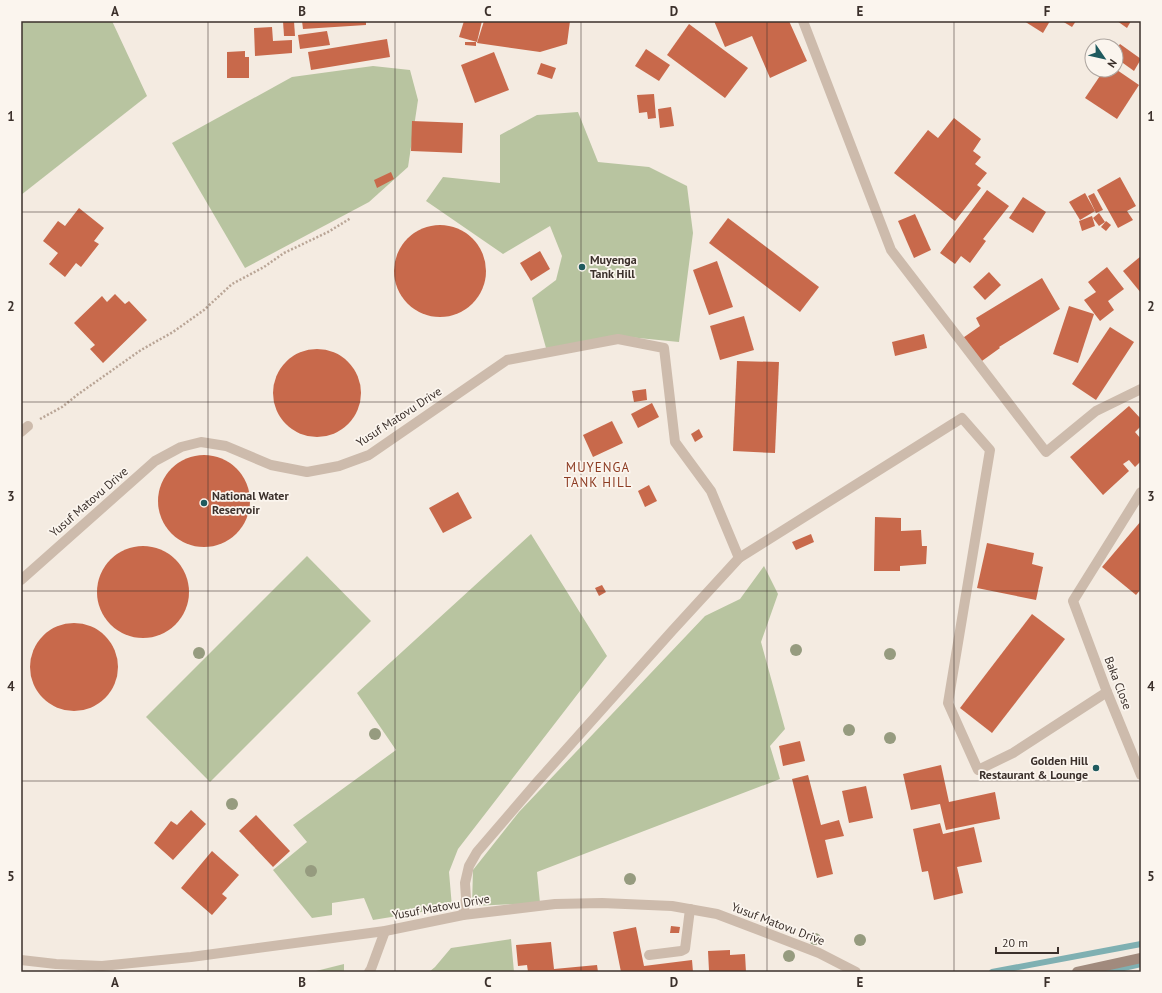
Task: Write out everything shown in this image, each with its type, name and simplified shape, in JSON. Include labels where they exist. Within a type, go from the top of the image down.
[{"type":"street","points":[[803,21],[892,250],[1046,452],[1096,411],[1141,389]]},
{"type":"street","name":"Yusuf Matovu Drive","points":[[21,580],[155,461],[181,447],[202,442],[226,446],[271,465],[307,472],[339,466],[369,455],[507,360],[618,338],[664,348],[675,442],[711,491],[739,558]]},
{"type":"street","points":[[462,915],[466,898],[465,883],[469,866],[477,852],[672,630],[739,558],[962,418],[990,450],[948,703],[978,770],[1013,753],[1107,692]]},
{"type":"street","name":"Baka Close","points":[[1141,492],[1073,600],[1107,692],[1141,774]]},
{"type":"street","name":"Yusuf Matovu Drive","points":[[21,960],[56,964],[102,966],[191,957],[385,931],[462,915],[555,904],[576,903],[672,906],[717,914],[819,953],[856,972]]},
{"type":"street","points":[[649,955],[681,952],[685,950],[690,909]]},
{"type":"street","points":[[369,972],[372,969],[385,931]]},
{"type":"street","points":[[1077,972],[1141,958]]},
{"type":"path","points":[[25,429],[62,407],[140,350],[173,332],[204,310],[232,284],[351,218]]},
{"type":"green space","points":[[21,21],[112,21],[147,96],[21,195]]},
{"type":"green space","points":[[373,66],[410,70],[418,100],[408,167],[369,202],[245,268],[172,143],[292,77]]},
{"type":"green space","points":[[578,112],[598,162],[649,167],[687,186],[693,233],[679,342],[628,337],[546,348],[532,298],[556,280],[562,256],[550,226],[503,254],[426,201],[443,177],[500,183],[500,135],[537,115]]},
{"type":"green space","points":[[531,534],[607,656],[458,849],[449,872],[452,907],[373,920],[364,898],[332,903],[332,915],[312,918],[273,870],[307,842],[293,825],[396,750],[357,693]]},
{"type":"green space","points":[[307,556],[371,621],[210,782],[146,717]]},
{"type":"green space","points":[[764,566],[778,594],[761,642],[785,729],[770,746],[780,779],[537,872],[540,903],[472,906],[473,870],[519,812],[705,616],[740,599]]},
{"type":"green space","points":[[511,939],[514,972],[429,972],[451,948]]},
{"type":"green space","points":[[344,964],[344,972],[312,972]]},
{"type":"building","points":[[283,21],[294,21],[295,36],[284,36]]},
{"type":"building","points":[[302,21],[366,21],[366,25],[303,29]]},
{"type":"building","points":[[464,21],[482,21],[477,42],[459,37]]},
{"type":"building","points":[[484,21],[570,21],[567,44],[540,52],[477,43]]},
{"type":"building","points":[[714,21],[789,21],[807,61],[770,78],[752,36],[725,47]]},
{"type":"building","points":[[1024,21],[1050,21],[1043,33]]},
{"type":"building","points":[[1062,21],[1076,21],[1072,27]]},
{"type":"building","points":[[1117,21],[1131,21],[1127,28]]},
{"type":"building","points":[[689,24],[748,68],[725,98],[667,55]]},
{"type":"building","points":[[272,27],[273,41],[292,40],[292,53],[255,56],[254,28]]},
{"type":"building","points":[[327,31],[330,45],[300,49],[298,35]]},
{"type":"building","points":[[387,39],[390,57],[311,70],[308,52]]},
{"type":"building","points":[[465,42],[476,42],[476,46],[465,45]]},
{"type":"building","points":[[1124,47],[1141,59],[1134,71],[1124,64]]},
{"type":"building","points":[[646,49],[670,65],[659,81],[635,66]]},
{"type":"building","points":[[245,51],[245,57],[249,57],[249,78],[227,78],[227,52]]},
{"type":"building","points":[[494,52],[509,90],[475,103],[461,65]]},
{"type":"building","points":[[541,63],[556,68],[552,79],[537,74]]},
{"type":"building","points":[[1124,75],[1139,85],[1117,119],[1085,98],[1099,78],[1124,78]]},
{"type":"building","points":[[654,94],[656,118],[648,119],[647,112],[639,113],[637,95]]},
{"type":"building","points":[[671,107],[674,126],[660,128],[658,109]]},
{"type":"building","points":[[954,118],[981,139],[973,151],[981,157],[975,164],[987,173],[977,185],[981,188],[955,221],[894,173],[928,130],[938,138]]},
{"type":"building","points":[[412,121],[463,123],[462,153],[411,151]]},
{"type":"building","points":[[391,172],[394,179],[377,188],[374,180]]},
{"type":"building","points":[[1120,177],[1136,206],[1127,211],[1133,220],[1118,228],[1097,190]]},
{"type":"building","points":[[987,190],[1009,206],[983,239],[986,241],[970,263],[961,256],[955,264],[940,253]]},
{"type":"building","points":[[1085,193],[1095,211],[1080,220],[1069,202]]},
{"type":"building","points":[[1094,193],[1103,210],[1096,213],[1088,196]]},
{"type":"building","points":[[1023,197],[1046,212],[1033,233],[1009,218]]},
{"type":"building","points":[[79,208],[104,228],[94,241],[99,244],[81,267],[76,263],[65,277],[49,264],[58,253],[43,241],[58,221],[65,226]]},
{"type":"building","points":[[1099,213],[1105,222],[1099,226],[1093,218]]},
{"type":"building","points":[[915,214],[931,250],[914,258],[898,221]]},
{"type":"building","points":[[1092,216],[1095,226],[1082,231],[1079,221]]},
{"type":"building","points":[[728,218],[819,287],[800,312],[709,243]]},
{"type":"building","points":[[1106,221],[1111,225],[1106,231],[1101,227]]},
{"type":"building","points":[[440,225],[457,229],[472,239],[482,254],[486,271],[482,288],[472,303],[457,313],[440,317],[423,313],[408,303],[398,288],[394,271],[398,254],[408,239],[423,229]]},
{"type":"building","points":[[540,251],[550,269],[531,281],[520,263]]},
{"type":"building","points":[[1141,256],[1141,293],[1123,271]]},
{"type":"building","points":[[717,261],[733,307],[709,315],[693,270]]},
{"type":"building","points":[[1107,267],[1124,289],[1108,301],[1114,310],[1100,321],[1084,300],[1096,292],[1088,282]]},
{"type":"building","points":[[989,272],[1001,285],[985,300],[973,287]]},
{"type":"building","points":[[1042,278],[1060,309],[999,347],[1000,348],[975,366],[957,342],[980,326],[976,318]]},
{"type":"building","points":[[115,294],[125,304],[129,301],[147,320],[103,363],[90,349],[95,345],[74,323],[102,296],[107,302]]},
{"type":"building","points":[[1069,306],[1094,314],[1078,363],[1053,354]]},
{"type":"building","points":[[744,316],[754,350],[720,360],[710,326]]},
{"type":"building","points":[[1110,327],[1134,342],[1096,400],[1072,384]]},
{"type":"building","points":[[924,334],[927,348],[895,356],[892,342]]},
{"type":"building","points":[[317,349],[334,352],[348,362],[358,376],[361,393],[358,410],[348,424],[334,434],[317,437],[300,434],[286,424],[276,410],[273,393],[276,376],[286,362],[300,352]]},
{"type":"building","points":[[737,361],[779,362],[775,453],[733,451]]},
{"type":"building","points":[[646,389],[647,400],[634,402],[632,391]]},
{"type":"building","points":[[652,403],[659,417],[638,428],[631,414]]},
{"type":"building","points":[[1129,406],[1141,419],[1141,426],[1135,432],[1141,439],[1141,461],[1135,467],[1129,460],[1123,464],[1129,471],[1103,495],[1070,457]]},
{"type":"building","points":[[612,421],[623,443],[593,457],[583,435]]},
{"type":"building","points":[[699,429],[703,437],[695,442],[691,434]]},
{"type":"building","name":"National Water Reservoir","points":[[204,455],[222,458],[237,468],[247,483],[250,501],[247,519],[237,534],[222,544],[204,547],[186,544],[171,534],[161,519],[158,501],[161,483],[171,468],[186,458]]},
{"type":"building","points":[[649,485],[657,501],[645,507],[638,491]]},
{"type":"building","points":[[458,492],[472,518],[443,533],[429,508]]},
{"type":"building","points":[[875,517],[901,518],[901,531],[921,530],[922,546],[927,546],[926,564],[900,566],[900,571],[874,571]]},
{"type":"building","points":[[1141,521],[1141,589],[1136,595],[1102,567]]},
{"type":"building","points":[[811,534],[814,542],[796,550],[792,542]]},
{"type":"building","points":[[987,543],[1034,553],[1032,564],[1043,567],[1036,600],[977,588]]},
{"type":"building","points":[[143,546],[160,550],[175,560],[185,575],[189,592],[185,609],[175,624],[160,634],[143,638],[126,634],[111,624],[101,609],[97,592],[101,575],[111,560],[126,550]]},
{"type":"building","points":[[602,585],[606,592],[599,596],[595,588]]},
{"type":"building","points":[[1032,614],[1065,639],[992,733],[960,708]]},
{"type":"building","points":[[74,623],[91,627],[105,636],[114,650],[118,667],[114,684],[105,698],[91,707],[74,711],[57,707],[43,698],[34,684],[30,667],[34,650],[43,636],[57,627]]},
{"type":"building","points":[[800,741],[805,761],[783,766],[779,746]]},
{"type":"building","points":[[941,765],[949,802],[995,792],[1000,819],[946,830],[940,804],[911,810],[903,774]]},
{"type":"building","points":[[808,775],[821,825],[839,820],[844,836],[825,840],[833,874],[817,878],[792,779]]},
{"type":"building","points":[[866,786],[873,818],[849,823],[842,791]]},
{"type":"building","points":[[191,810],[206,824],[173,860],[154,843],[171,821],[177,825]]},
{"type":"building","points":[[256,815],[290,851],[273,867],[239,831]]},
{"type":"building","points":[[940,823],[943,834],[974,827],[982,862],[957,867],[963,893],[934,900],[928,871],[922,872],[913,829]]},
{"type":"building","points":[[212,851],[239,875],[222,894],[227,898],[212,915],[181,888]]},
{"type":"building","points":[[671,926],[680,927],[679,933],[670,933]]},
{"type":"building","points":[[636,927],[644,966],[692,960],[693,972],[621,972],[613,932]]},
{"type":"building","points":[[551,942],[554,969],[597,965],[598,972],[528,972],[527,965],[518,966],[516,945]]},
{"type":"building","points":[[730,950],[730,955],[745,954],[746,972],[709,971],[708,951]]},
{"type":"waterway","points":[[992,972],[1141,944]]},
{"type":"waterway","points":[[1106,972],[1141,964]]},
{"type":"place","name":"Muyenga Tank Hill","points":[[582,267]]},
{"type":"place","name":"National Water Reservoir","points":[[204,503]]},
{"type":"place","name":"Golden Hill Restaurant & Lounge","points":[[1096,768]]},
{"type":"district","name":"MUYENGA TANK HILL","points":[[598,474]]}]
